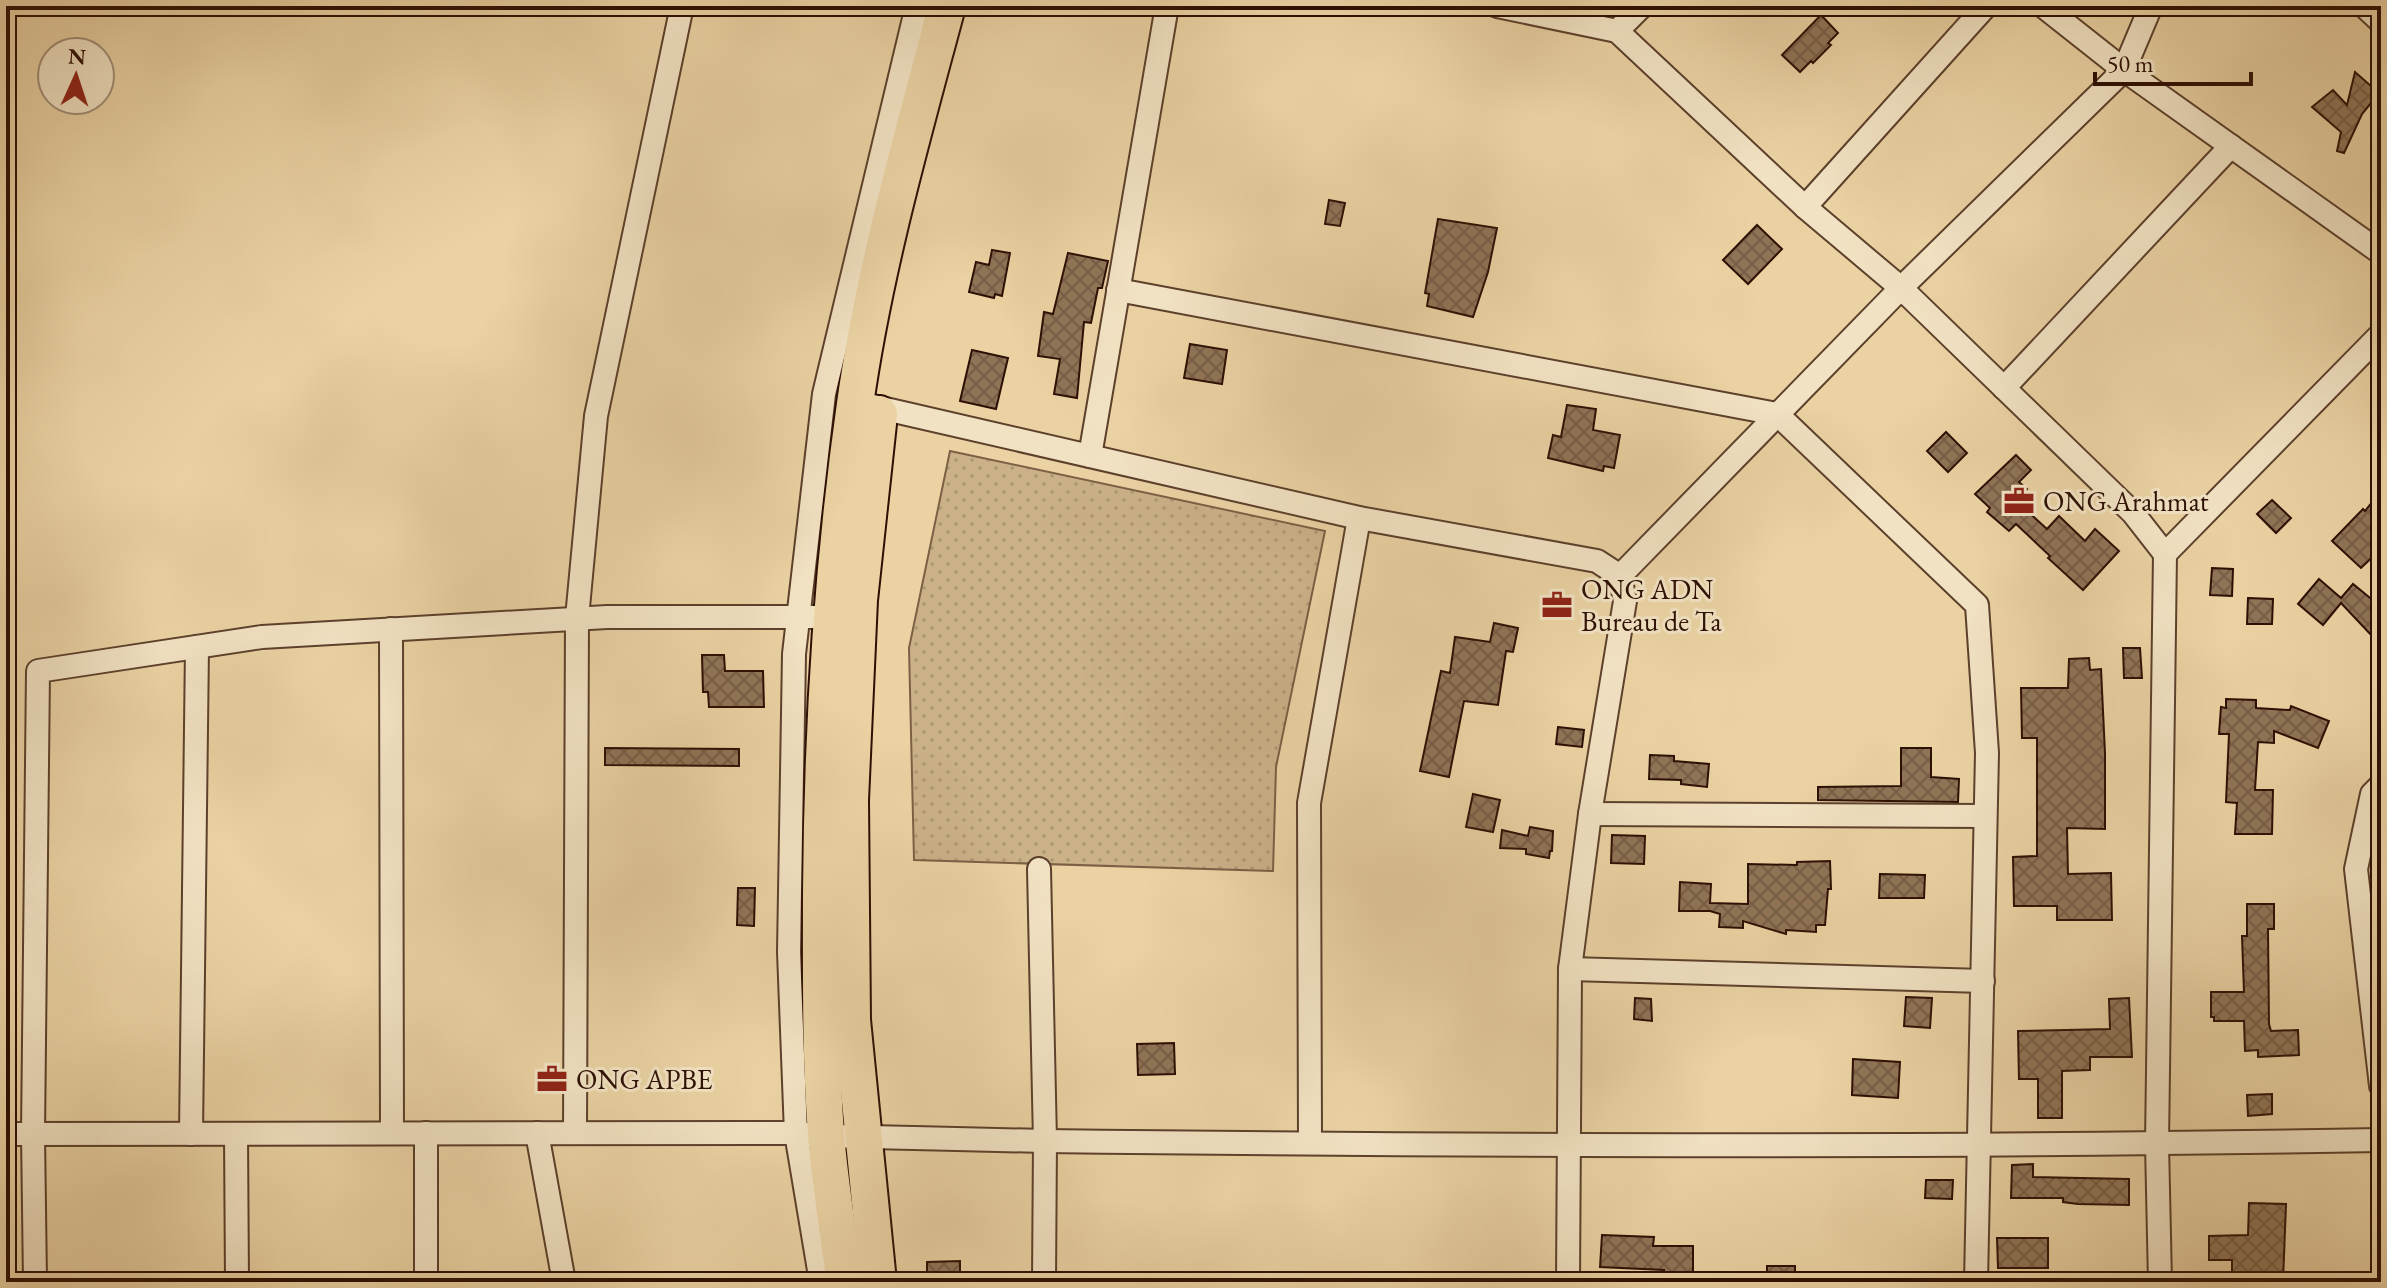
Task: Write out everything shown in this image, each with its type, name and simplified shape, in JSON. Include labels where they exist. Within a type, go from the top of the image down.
[{"type":"main road","points":[[878,1282],[852,1020],[836,785],[829,616],[867,405],[901,175],[947,6]]},
{"type":"main road","points":[[867,405],[973,6]]},
{"type":"main road","points":[[836,785],[811,1135],[845,1282]]},
{"type":"street","points":[[575,1133],[577,618],[596,416],[682,6]]},
{"type":"street","points":[[821,1282],[811,1135],[789,952],[794,654],[829,616],[824,394],[917,6]]},
{"type":"street","points":[[1090,456],[1167,6]]},
{"type":"street","points":[[1497,6],[1617,31],[1805,207],[1901,288],[2133,513],[2165,554],[2157,1144],[2160,1282]]},
{"type":"street","points":[[1617,31],[1642,6]]},
{"type":"street","points":[[1805,207],[1986,6]]},
{"type":"street","points":[[2043,6],[2124,70],[2381,253]]},
{"type":"street","points":[[1620,576],[1901,288],[2124,70],[2151,6]]},
{"type":"street","points":[[2364,6],[2381,22]]},
{"type":"street","points":[[2004,388],[2231,146]]},
{"type":"street","points":[[1118,290],[1777,414],[1977,605],[1987,753],[1976,1282]]},
{"type":"street","points":[[2165,554],[2381,334]]},
{"type":"street","points":[[867,405],[1359,518],[1597,561],[1620,576],[1625,601],[1590,814],[1570,969],[1568,1282]]},
{"type":"street","points":[[1310,1142],[1309,803],[1359,518]]},
{"type":"street","points":[[35,1282],[33,1134],[38,671],[262,637],[577,618],[829,616]]},
{"type":"street","points":[[391,629],[392,1133]]},
{"type":"street","points":[[191,1134],[197,647]]},
{"type":"street","points":[[2381,785],[2372,794],[2356,869],[2381,1086]]},
{"type":"street","points":[[1590,814],[1985,816]]},
{"type":"street","points":[[1039,869],[1045,1141],[1044,1282]]},
{"type":"street","points":[[1570,969],[1983,981]]},
{"type":"street","points":[[426,1133],[426,1282]]},
{"type":"street","points":[[537,1133],[564,1282]]},
{"type":"street","points":[[6,1134],[575,1133],[1045,1141],[1569,1144],[2157,1144],[2381,1140]]},
{"type":"street","points":[[236,1134],[237,1282]]},
{"type":"shaded area","points":[[950,451],[1325,531],[1276,767],[1273,871],[914,860],[909,648]]},
{"type":"building","points":[[1821,15],[1838,33],[1828,43],[1831,45],[1800,72],[1782,55]]},
{"type":"building","points":[[2355,72],[2379,93],[2362,114],[2344,153],[2337,151],[2341,132],[2312,107],[2333,90],[2347,105]]},
{"type":"building","points":[[1329,200],[1345,203],[1340,226],[1325,224]]},
{"type":"building","points":[[1438,219],[1497,228],[1488,272],[1473,317],[1427,306],[1429,294],[1425,293]]},
{"type":"building","points":[[1757,225],[1782,249],[1748,284],[1723,260]]},
{"type":"building","points":[[992,250],[1010,253],[1002,296],[995,294],[994,298],[969,292],[976,262],[989,265]]},
{"type":"building","points":[[1068,253],[1108,261],[1102,288],[1098,288],[1091,323],[1084,322],[1077,398],[1054,394],[1060,359],[1038,356],[1044,312],[1053,314]]},
{"type":"building","points":[[1190,344],[1227,350],[1222,384],[1184,378]]},
{"type":"building","points":[[972,350],[1008,358],[996,409],[960,401]]},
{"type":"building","points":[[1567,405],[1596,409],[1593,430],[1620,435],[1614,468],[1604,466],[1603,471],[1548,458],[1553,435],[1561,437]]},
{"type":"building","points":[[1946,432],[1967,453],[1948,472],[1927,451]]},
{"type":"building","points":[[2016,455],[2031,470],[2019,482],[2027,489],[2016,501],[2047,529],[2059,516],[2085,541],[2095,529],[2119,551],[2083,590],[2016,524],[2009,531],[1987,512],[1990,508],[1975,494]]},
{"type":"building","points":[[2381,491],[2381,549],[2361,568],[2332,541],[2363,509],[2365,511]]},
{"type":"building","points":[[2272,500],[2291,518],[2276,533],[2257,514]]},
{"type":"building","points":[[2212,568],[2233,569],[2232,596],[2210,595]]},
{"type":"building","points":[[2319,579],[2341,598],[2353,584],[2381,607],[2381,628],[2373,637],[2341,603],[2323,625],[2298,604]]},
{"type":"building","points":[[2248,598],[2273,599],[2272,624],[2247,624]]},
{"type":"building","points":[[1494,623],[1518,628],[1513,652],[1506,651],[1498,705],[1464,701],[1449,777],[1420,771],[1441,671],[1450,673],[1455,637],[1490,642]]},
{"type":"building","points":[[2123,648],[2140,648],[2142,678],[2124,678]]},
{"type":"building","points":[[702,655],[724,655],[725,671],[763,671],[764,707],[709,707],[708,692],[703,692]]},
{"type":"building","points":[[2089,658],[2090,670],[2101,669],[2105,829],[2067,828],[2068,874],[2111,873],[2112,920],[2057,920],[2057,906],[2014,906],[2013,857],[2037,856],[2037,738],[2022,738],[2021,688],[2068,688],[2069,659]]},
{"type":"building","points":[[2226,699],[2256,700],[2256,708],[2290,710],[2291,706],[2329,721],[2318,748],[2274,731],[2274,743],[2258,742],[2255,790],[2273,790],[2272,834],[2235,834],[2237,803],[2226,802],[2229,734],[2219,734],[2221,707],[2226,708]]},
{"type":"building","points":[[1558,727],[1584,730],[1582,747],[1556,744]]},
{"type":"building","points":[[605,748],[739,749],[739,766],[605,765]]},
{"type":"building","points":[[1901,748],[1931,748],[1931,777],[1959,779],[1958,802],[1818,800],[1818,787],[1901,786]]},
{"type":"building","points":[[1650,755],[1674,756],[1674,761],[1709,764],[1707,787],[1681,784],[1681,780],[1649,779]]},
{"type":"building","points":[[1473,794],[1500,800],[1493,832],[1466,827]]},
{"type":"building","points":[[1530,827],[1553,831],[1549,858],[1526,854],[1526,849],[1500,848],[1502,830],[1528,836]]},
{"type":"building","points":[[1612,835],[1645,836],[1644,864],[1611,863]]},
{"type":"building","points":[[1830,861],[1831,889],[1828,889],[1825,925],[1816,925],[1816,932],[1786,930],[1786,934],[1743,921],[1743,928],[1719,927],[1720,914],[1679,911],[1680,882],[1711,884],[1710,903],[1748,904],[1748,864],[1797,865],[1797,862]]},
{"type":"building","points":[[1880,874],[1925,875],[1924,898],[1879,898]]},
{"type":"building","points":[[738,888],[755,888],[754,926],[737,925]]},
{"type":"building","points":[[2247,904],[2274,904],[2274,929],[2268,929],[2269,1024],[2271,1031],[2298,1030],[2299,1055],[2258,1057],[2258,1050],[2245,1051],[2244,1021],[2214,1021],[2211,1017],[2211,992],[2244,992],[2242,936],[2247,936]]},
{"type":"building","points":[[1906,997],[1932,998],[1930,1028],[1904,1026]]},
{"type":"building","points":[[1635,998],[1651,999],[1652,1021],[1634,1019]]},
{"type":"building","points":[[2129,998],[2132,1057],[2090,1057],[2090,1070],[2062,1071],[2062,1118],[2038,1118],[2038,1079],[2019,1079],[2018,1031],[2110,1029],[2109,999]]},
{"type":"building","points":[[1174,1043],[1175,1074],[1138,1075],[1137,1044]]},
{"type":"building","points":[[1853,1059],[1900,1062],[1898,1098],[1852,1095]]},
{"type":"building","points":[[2272,1094],[2272,1114],[2248,1116],[2247,1095]]},
{"type":"building","points":[[2033,1164],[2033,1177],[2129,1179],[2129,1205],[2078,1204],[2063,1202],[2063,1198],[2011,1198],[2012,1165]]},
{"type":"building","points":[[1926,1180],[1953,1180],[1952,1199],[1925,1198]]},
{"type":"building","points":[[2249,1203],[2286,1204],[2283,1282],[2232,1282],[2232,1260],[2209,1260],[2209,1236],[2248,1235]]},
{"type":"building","points":[[1602,1235],[1654,1237],[1653,1246],[1693,1246],[1693,1282],[1664,1282],[1664,1270],[1600,1267]]},
{"type":"building","points":[[1997,1238],[2048,1238],[2048,1268],[1998,1268]]},
{"type":"building","points":[[960,1261],[960,1282],[927,1282],[927,1262]]},
{"type":"building","points":[[1767,1266],[1795,1266],[1795,1282],[1767,1282]]},
{"type":"place","name":"ONG Arahmat","points":[[2019,501]]},
{"type":"place","name":"ONG ADN Bureau de Ta","points":[[1557,605]]},
{"type":"place","name":"ONG APBE","points":[[552,1079]]}]
